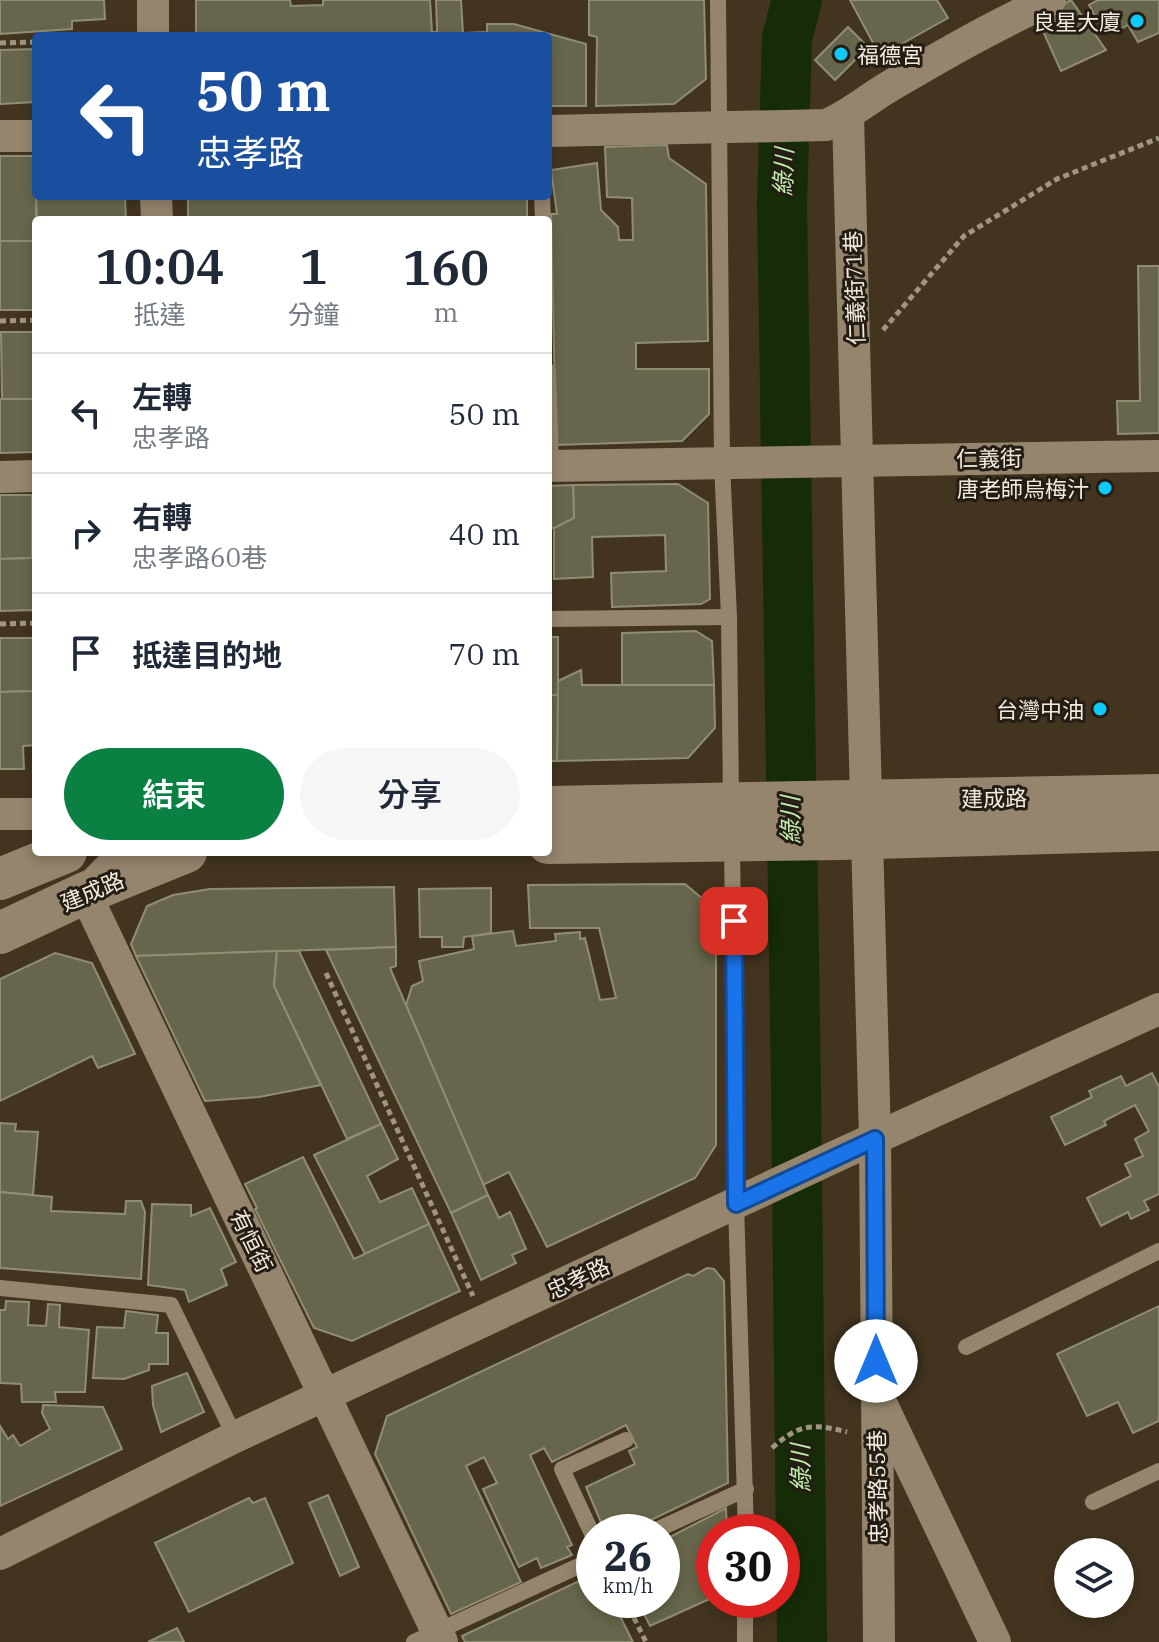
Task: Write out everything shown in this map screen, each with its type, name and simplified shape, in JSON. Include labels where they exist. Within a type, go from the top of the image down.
[{"type":"street","points":[[153,0],[153,32]]},
{"type":"street","points":[[552,131],[826,125],[848,116],[880,92],[993,26],[1050,0]]},
{"type":"street","name":"仁義街71巷","points":[[847,819],[858,460],[848,116]]},
{"type":"street","points":[[0,136],[32,136]]},
{"type":"street","name":"仁義街","points":[[722,464],[1159,456]]},
{"type":"street","points":[[552,466],[722,464]]},
{"type":"street","points":[[0,477],[32,476]]},
{"type":"street","name":"建成路","points":[[847,819],[1159,795]]},
{"type":"street","points":[[552,807],[742,822]]},
{"type":"street","points":[[0,814],[32,814]]},
{"type":"street","points":[[552,843],[742,822],[847,819]]},
{"type":"street","name":"建成路","points":[[847,819],[1159,830]]},
{"type":"street","name":"忠孝路55巷","points":[[847,819],[875,1139],[879,1642]]},
{"type":"street","name":"建成路","points":[[0,879],[56,856]]},
{"type":"street","points":[[85,893],[121,856]]},
{"type":"street","name":"建成路","points":[[0,933],[85,893],[176,856]]},
{"type":"street","name":"有恒街","points":[[85,893],[325,1395],[431,1638]]},
{"type":"street","name":"忠孝路","points":[[0,1554],[235,1437],[1159,1009]]},
{"type":"street","points":[[876,1392],[995,1642]]},
{"type":"lane","points":[[718,0],[722,464],[742,822],[736,1204],[746,1514]]},
{"type":"lane","points":[[552,619],[729,617]]},
{"type":"lane","points":[[966,1347],[1159,1251]]},
{"type":"lane","points":[[0,1288],[171,1305],[235,1437]]},
{"type":"lane","points":[[583,1514],[562,1469],[626,1440]]},
{"type":"lane","points":[[1093,1502],[1159,1471]]},
{"type":"lane","points":[[680,1519],[746,1489]]},
{"type":"lane","points":[[431,1638],[576,1568]]},
{"type":"lane","points":[[745,1618],[745,1642]]},
{"type":"path","points":[[0,43],[32,42]]},
{"type":"path","points":[[856,360],[964,236],[1057,179],[1159,138]]},
{"type":"path","points":[[0,321],[32,320]]},
{"type":"path","points":[[0,624],[32,623]]},
{"type":"path","points":[[326,973],[484,1322]]},
{"type":"path","points":[[772,1448],[803,1427],[822,1425],[847,1432]]},
{"type":"path","points":[[634,1618],[646,1642]]},
{"type":"building","points":[[0,0],[104,0],[105,19],[72,21],[72,29],[0,34]]},
{"type":"building","points":[[196,0],[290,0],[291,6],[323,5],[323,0],[430,0],[432,32],[196,32]]},
{"type":"building","points":[[436,0],[461,0],[463,32],[437,32]]},
{"type":"building","points":[[589,0],[704,0],[706,79],[674,104],[596,106],[597,37],[589,35]]},
{"type":"building","points":[[850,0],[937,0],[948,18],[880,56]]},
{"type":"building","points":[[1071,0],[1106,50],[1061,71],[1037,18]]},
{"type":"building","name":"良星大廈","points":[[1098,0],[1159,0],[1159,33],[1138,42],[1128,25],[1119,30],[1112,18],[1100,25],[1089,5]]},
{"type":"building","points":[[487,24],[514,24],[543,32],[487,32]]},
{"type":"building","name":"福德宮","points":[[848,27],[868,47],[835,80],[815,60]]},
{"type":"building","points":[[552,35],[586,44],[586,106],[552,106]]},
{"type":"building","points":[[32,49],[32,102],[0,104],[0,50]]},
{"type":"building","points":[[667,145],[669,158],[706,184],[708,341],[636,343],[636,369],[709,369],[709,414],[682,441],[556,445],[551,214],[557,214],[552,170],[597,163],[601,210],[618,227],[619,240],[633,240],[632,198],[607,197],[605,147]]},
{"type":"building","points":[[0,156],[32,156],[32,200],[36,200],[36,216],[32,216],[32,241],[0,241]]},
{"type":"building","points":[[36,200],[125,200],[126,216],[37,216]]},
{"type":"building","points":[[188,200],[527,200],[527,216],[188,216]]},
{"type":"building","points":[[0,241],[32,241],[32,310],[0,310]]},
{"type":"building","points":[[1138,266],[1159,266],[1159,433],[1118,434],[1117,401],[1140,401]]},
{"type":"building","points":[[1,332],[32,332],[32,399],[2,399]]},
{"type":"building","points":[[0,399],[32,399],[32,452],[0,453]]},
{"type":"building","points":[[678,484],[708,503],[710,599],[701,604],[612,607],[611,573],[666,571],[665,535],[592,537],[593,577],[554,579],[554,528],[574,518],[573,485]]},
{"type":"building","points":[[573,485],[574,518],[554,528],[552,528],[552,486]]},
{"type":"building","points":[[0,495],[32,495],[32,558],[0,559]]},
{"type":"building","points":[[32,558],[32,610],[0,611],[0,559]]},
{"type":"building","points":[[696,631],[712,641],[714,685],[622,685],[622,633]]},
{"type":"building","points":[[552,637],[558,637],[558,695],[552,695]]},
{"type":"building","points":[[0,638],[32,638],[32,691],[0,692]]},
{"type":"building","points":[[581,670],[582,685],[714,685],[715,728],[688,758],[557,761],[558,681]]},
{"type":"building","points":[[32,691],[32,745],[23,746],[24,769],[0,769],[0,692]]},
{"type":"building","points":[[552,695],[558,695],[557,761],[552,761]]},
{"type":"building","points":[[685,884],[716,910],[716,1145],[695,1178],[547,1247],[509,1172],[483,1185],[406,1005],[412,986],[423,981],[419,961],[474,949],[472,936],[513,931],[516,946],[556,941],[555,934],[580,932],[580,939],[585,938],[600,1000],[616,998],[599,928],[530,928],[528,885]]},
{"type":"building","points":[[394,887],[396,947],[136,956],[131,944],[147,906],[173,895],[210,889]]},
{"type":"building","points":[[491,888],[491,933],[464,937],[463,947],[442,947],[442,937],[420,937],[419,889]]},
{"type":"building","points":[[396,947],[396,966],[390,968],[488,1195],[451,1213],[326,950]]},
{"type":"building","points":[[277,951],[274,986],[321,1085],[259,1097],[205,1101],[136,956]]},
{"type":"building","points":[[277,951],[299,951],[381,1124],[347,1139],[274,986]]},
{"type":"building","points":[[55,953],[92,963],[135,1054],[98,1068],[92,1056],[0,1101],[0,979]]},
{"type":"building","points":[[1152,1073],[1159,1087],[1159,1194],[1144,1201],[1149,1210],[1131,1219],[1128,1212],[1101,1226],[1087,1198],[1131,1176],[1125,1164],[1143,1156],[1135,1139],[1149,1131],[1135,1105],[1104,1121],[1106,1125],[1065,1145],[1051,1117],[1092,1097],[1089,1091],[1121,1076],[1126,1086]]},
{"type":"building","points":[[0,1123],[16,1124],[15,1131],[38,1132],[33,1195],[0,1192]]},
{"type":"building","points":[[381,1124],[398,1159],[367,1176],[380,1202],[412,1188],[429,1224],[365,1254],[314,1155]]},
{"type":"building","points":[[303,1157],[354,1259],[429,1224],[460,1291],[352,1341],[314,1328],[245,1184]]},
{"type":"building","points":[[0,1192],[52,1197],[51,1211],[125,1214],[126,1201],[141,1201],[145,1212],[141,1279],[0,1268]]},
{"type":"building","points":[[488,1195],[499,1218],[510,1212],[526,1249],[512,1255],[516,1263],[481,1280],[451,1213]]},
{"type":"building","points":[[152,1204],[191,1205],[191,1216],[210,1208],[236,1262],[221,1269],[227,1285],[189,1302],[185,1290],[148,1285]]},
{"type":"building","points":[[707,1268],[714,1269],[724,1281],[728,1483],[663,1514],[597,1514],[586,1487],[635,1464],[629,1451],[637,1447],[626,1425],[552,1462],[544,1448],[530,1455],[572,1545],[567,1547],[572,1555],[541,1568],[537,1558],[519,1567],[483,1489],[497,1483],[484,1457],[466,1466],[521,1582],[451,1614],[375,1454],[387,1416],[688,1274],[693,1276]]},
{"type":"building","points":[[6,1301],[29,1302],[28,1325],[46,1326],[48,1304],[60,1305],[59,1327],[89,1330],[85,1392],[55,1392],[56,1402],[22,1402],[21,1384],[0,1383],[0,1310],[5,1310]]},
{"type":"building","points":[[1159,1306],[1159,1421],[1133,1433],[1118,1402],[1087,1416],[1057,1354]]},
{"type":"building","points":[[126,1311],[158,1315],[156,1333],[168,1333],[168,1364],[149,1364],[149,1370],[124,1379],[93,1378],[97,1327],[124,1328]]},
{"type":"building","points":[[187,1373],[204,1412],[161,1432],[153,1405],[152,1386]]},
{"type":"building","points":[[43,1405],[103,1407],[122,1449],[0,1506],[0,1426],[8,1439],[13,1435],[20,1446],[50,1429],[42,1413]]},
{"type":"building","points":[[328,1495],[359,1567],[340,1576],[309,1503]]},
{"type":"building","points":[[249,1498],[253,1503],[265,1498],[293,1563],[189,1612],[155,1543]]},
{"type":"building","points":[[696,1523],[696,1605],[680,1612],[680,1532]]},
{"type":"building","points":[[576,1582],[576,1618],[621,1618],[633,1642],[465,1642],[462,1636]]},
{"type":"building","points":[[646,1618],[668,1618],[650,1626]]},
{"type":"building","points":[[177,1628],[184,1642],[148,1642]]},
{"type":"waterway","name":"綠川","points":[[797,0],[787,38],[782,204],[802,1642]]},
{"type":"place","name":"良星大廈","points":[[1137,21]]},
{"type":"place","name":"福德宮","points":[[841,54]]},
{"type":"place","name":"唐老師烏梅汁","points":[[1105,488]]},
{"type":"place","name":"台灣中油","points":[[1100,709]]},
{"type":"route","points":[[734,921],[736,1204],[875,1139],[876,1361]]}]
